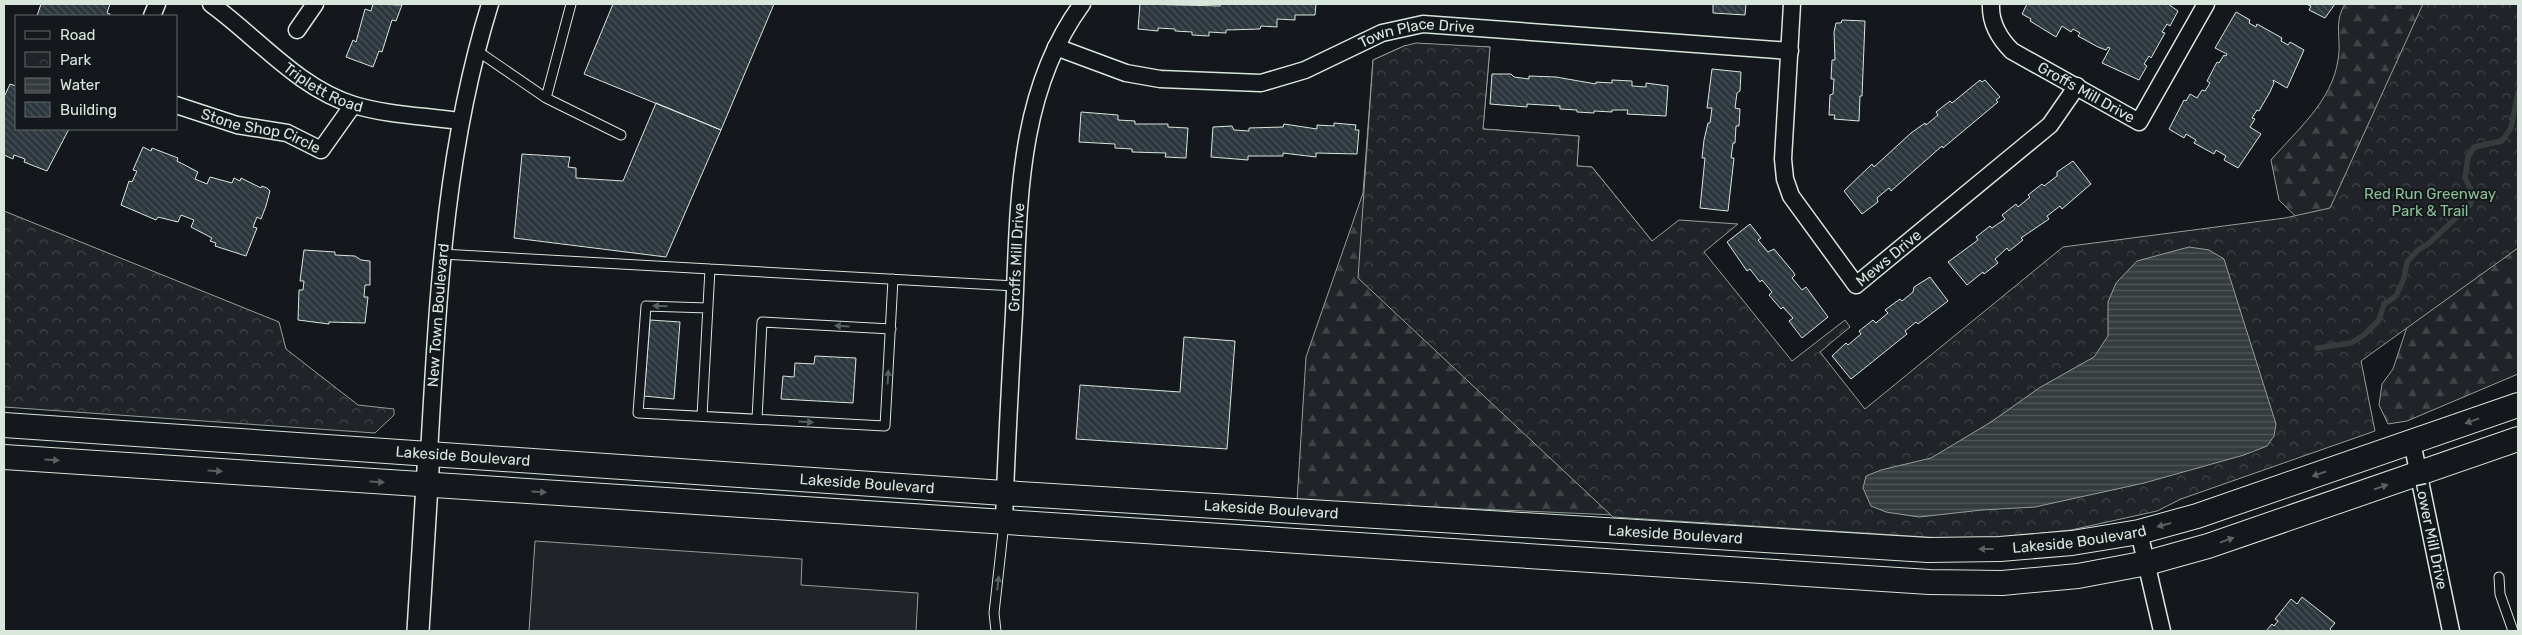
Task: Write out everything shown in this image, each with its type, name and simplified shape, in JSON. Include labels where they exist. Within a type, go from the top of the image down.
[{"type":"main road","name":"Lakeside Boulevard","points":[[4,425],[1004,493],[1928,550],[2000,549],[2072,543],[2139,532],[2197,516],[2518,405]]},
{"type":"main road","name":"Lakeside Boulevard","points":[[4,457],[1929,582],[2002,583],[2078,576],[2147,563],[2208,546],[2518,439]]},
{"type":"street","name":"Triplett Road","points":[[211,4],[290,69],[321,89],[353,105],[460,121]]},
{"type":"street","points":[[297,30],[315,4]]},
{"type":"street","name":"New Town Boulevard","points":[[418,631],[441,254],[460,121],[476,50],[490,4]]},
{"type":"street","name":"Groffs Mill Drive","points":[[1004,523],[1015,286],[1024,153],[1033,106],[1056,47],[1069,22],[1082,4]]},
{"type":"street","name":"Mews Drive","points":[[1792,4],[1783,158],[1785,179],[1791,196],[1800,210],[1856,284],[2050,125],[2078,86]]},
{"type":"street","name":"Groffs Mill Drive","points":[[1991,4],[1994,25],[2000,39],[2012,51],[2078,86],[2139,122],[2206,4]]},
{"type":"street","name":"Town Place Drive","points":[[1056,47],[1126,73],[1160,79],[1261,83],[1281,79],[1305,70],[1382,33],[1424,24],[1790,51]]},
{"type":"street","name":"Stone Shop Circle","points":[[178,106],[237,125],[287,133],[321,150],[353,105]]},
{"type":"street","name":"Lower Mill Drive","points":[[2412,442],[2451,631]]},
{"type":"street","points":[[2139,532],[2162,631]]},
{"type":"lane","points":[[546,98],[571,4]]},
{"type":"lane","points":[[476,50],[546,98],[621,135]]},
{"type":"lane","points":[[441,254],[1015,286]]},
{"type":"lane","points":[[702,416],[710,269]]},
{"type":"lane","points":[[708,308],[646,306],[638,412],[885,426],[893,279]]},
{"type":"lane","points":[[757,419],[762,322],[891,329]]},
{"type":"lane","points":[[996,631],[994,613],[1004,523]]},
{"type":"lane","points":[[2499,576],[2500,594],[2513,631]]},
{"type":"green space","name":"Red Run Greenway Park & Trail","points":[[2345,4],[2518,4],[2518,374],[2407,421],[2388,424],[2379,405],[2382,384],[2393,369],[2412,312],[2321,241],[2279,200],[2271,160],[2312,114],[2329,89],[2338,60],[2339,18]]},
{"type":"green space","points":[[2423,4],[2518,4],[2518,248],[2361,361],[2375,431],[2181,499],[2157,511],[2071,530],[1995,538],[1957,539],[1613,517],[1358,278],[1373,60],[1404,46],[1416,43],[1490,47],[1483,129],[1579,136],[1577,166],[1592,167],[1652,241],[1679,220],[1738,224],[1704,252],[1792,361],[1845,320],[1850,327],[1820,352],[1865,409],[2063,247],[2285,218],[2330,208]]},
{"type":"green space","points":[[1404,46],[1490,47],[1483,129],[1579,136],[1577,166],[1592,167],[1652,241],[1728,520],[1297,501],[1306,357],[1363,193],[1373,60]]},
{"type":"green space","points":[[4,211],[279,322],[286,349],[358,405],[394,409],[394,415],[375,433],[4,407]]},
{"type":"green space","points":[[535,541],[802,559],[801,585],[918,593],[916,631],[529,631]]},
{"type":"water","points":[[2189,247],[2209,250],[2224,259],[2276,424],[2274,436],[2267,446],[2244,455],[2144,483],[2035,507],[1982,510],[1919,517],[1886,512],[1871,506],[1863,488],[1866,476],[1881,470],[1931,458],[1991,422],[2039,388],[2094,357],[2108,336],[2108,302],[2116,283],[2137,261]]},
{"type":"building","points":[[41,4],[110,4],[107,13],[110,15],[37,15]]},
{"type":"building","points":[[373,4],[402,5],[396,21],[392,20],[382,52],[379,51],[373,67],[346,57],[353,40],[356,42],[365,9],[371,11]]},
{"type":"building","points":[[613,4],[774,4],[721,130],[584,74]]},
{"type":"building","points":[[1140,4],[1220,6],[1220,4],[1316,4],[1315,15],[1295,15],[1295,20],[1277,19],[1277,27],[1261,26],[1260,29],[1226,30],[1226,33],[1209,32],[1209,36],[1192,35],[1192,32],[1175,31],[1175,29],[1158,28],[1158,31],[1138,29]]},
{"type":"building","points":[[1713,4],[1746,4],[1745,15],[1713,13]]},
{"type":"building","points":[[2027,4],[2168,4],[2178,11],[2170,26],[2167,24],[2162,32],[2165,33],[2151,58],[2149,56],[2144,64],[2147,66],[2139,80],[2102,63],[2110,48],[2108,47],[2106,50],[2098,47],[2078,36],[2080,33],[2073,29],[2071,32],[2062,26],[2056,37],[2030,21],[2031,19],[2022,14]]},
{"type":"building","points":[[2306,4],[2335,4],[2325,18],[2309,10],[2311,6]]},
{"type":"building","points":[[2236,12],[2250,20],[2249,23],[2256,27],[2257,24],[2282,38],[2281,41],[2288,45],[2290,42],[2304,50],[2287,88],[2273,80],[2274,83],[2270,92],[2259,111],[2257,110],[2252,118],[2255,119],[2250,127],[2261,134],[2238,168],[2224,160],[2226,156],[2216,150],[2214,154],[2194,143],[2196,140],[2186,134],[2184,138],[2169,129],[2184,100],[2186,101],[2190,94],[2197,98],[2202,90],[2205,91],[2210,83],[2207,81],[2217,62],[2219,63],[2224,55],[2226,56],[2227,54],[2215,48]]},
{"type":"building","points":[[1842,20],[1865,21],[1859,121],[1834,119],[1835,115],[1829,115],[1830,95],[1833,94],[1834,79],[1831,79],[1832,60],[1835,60],[1834,32],[1836,23],[1841,23]]},
{"type":"building","points":[[1712,69],[1741,72],[1740,91],[1737,93],[1735,108],[1740,109],[1739,126],[1736,126],[1735,143],[1733,143],[1731,158],[1734,158],[1728,211],[1700,208],[1705,158],[1702,158],[1704,140],[1708,123],[1710,123],[1712,108],[1707,108]]},
{"type":"building","points":[[1492,74],[1511,74],[1514,77],[1529,79],[1529,76],[1556,77],[1596,84],[1596,82],[1612,83],[1612,80],[1632,81],[1632,86],[1646,87],[1646,83],[1668,86],[1666,116],[1627,114],[1628,110],[1612,110],[1612,112],[1594,111],[1594,113],[1560,109],[1560,106],[1527,104],[1527,107],[1490,104]]},
{"type":"building","points":[[1980,80],[1982,82],[1985,80],[2000,97],[1996,100],[1998,102],[1943,148],[1942,146],[1891,191],[1889,188],[1877,198],[1878,202],[1862,214],[1844,191],[1872,164],[1874,167],[1911,133],[1925,123],[1926,125],[1938,115],[1936,112],[1950,101],[1952,103]]},
{"type":"building","points":[[10,84],[15,86],[15,130],[68,130],[47,171],[24,162],[25,159],[14,155],[13,159],[4,155],[5,95]]},
{"type":"building","points":[[656,103],[721,130],[666,257],[514,238],[522,154],[570,157],[568,167],[576,168],[576,178],[623,181]]},
{"type":"building","points":[[1081,112],[1118,115],[1118,120],[1135,121],[1135,124],[1168,124],[1168,127],[1188,128],[1186,158],[1165,157],[1166,153],[1132,152],[1132,149],[1115,148],[1115,144],[1079,142]]},
{"type":"building","points":[[1334,123],[1356,125],[1355,130],[1359,130],[1357,154],[1316,153],[1316,157],[1283,153],[1283,156],[1248,156],[1248,160],[1211,157],[1213,127],[1232,126],[1234,130],[1249,131],[1249,128],[1283,127],[1284,124],[1317,129],[1317,125],[1334,126]]},
{"type":"building","points":[[143,147],[151,151],[152,148],[178,158],[177,161],[198,172],[195,179],[207,184],[210,177],[232,183],[234,178],[240,181],[241,178],[261,188],[262,186],[267,188],[270,191],[261,219],[257,217],[253,227],[257,228],[246,256],[215,246],[216,243],[210,241],[212,238],[191,227],[194,220],[181,215],[178,222],[158,217],[156,220],[121,205],[129,181],[132,182],[137,171],[133,170]]},
{"type":"building","points":[[2073,161],[2091,184],[2062,209],[2060,206],[2047,216],[2049,219],[2021,238],[2023,240],[2009,251],[2007,248],[1995,259],[1998,263],[1967,285],[1948,262],[1978,240],[1976,237],[1990,226],[1992,228],[2005,219],[2002,215],[2016,204],[2018,207],[2030,197],[2028,195],[2042,184],[2044,186],[2057,176],[2057,172]]},
{"type":"building","points":[[1750,224],[1761,238],[1758,240],[1768,252],[1774,249],[1794,273],[1795,275],[1792,278],[1802,290],[1806,287],[1828,317],[1802,338],[1789,321],[1793,318],[1783,307],[1781,309],[1769,295],[1772,292],[1762,280],[1760,282],[1750,269],[1747,271],[1727,242]]},
{"type":"building","points":[[304,250],[335,252],[335,255],[355,256],[361,260],[370,261],[370,285],[365,285],[364,297],[368,297],[365,323],[329,322],[329,324],[298,320],[299,290],[303,290],[304,281],[300,281]]},
{"type":"building","points":[[1930,277],[1948,301],[1918,324],[1916,322],[1905,331],[1907,334],[1851,379],[1832,356],[1846,343],[1848,345],[1861,334],[1859,331],[1873,320],[1876,323],[1888,313],[1885,310],[1900,299],[1902,301],[1913,292],[1914,287]]},
{"type":"building","points":[[650,320],[680,322],[674,399],[644,396]]},
{"type":"building","points":[[1184,337],[1235,341],[1227,449],[1076,439],[1080,385],[1180,392]]},
{"type":"building","points":[[815,356],[856,358],[853,403],[781,399],[783,376],[794,377],[795,363],[814,364]]},
{"type":"building","points":[[2302,597],[2335,623],[2330,629],[2332,631],[2266,631],[2272,624],[2274,626],[2278,621],[2275,619],[2291,599],[2297,604]]},
{"type":"waterway","points":[[2317,348],[2351,343],[2364,335],[2379,320],[2384,304],[2396,296],[2404,278],[2407,262],[2418,250],[2428,244],[2470,205],[2473,193],[2465,178],[2468,157],[2474,147],[2502,141],[2511,128],[2518,92]]}]
